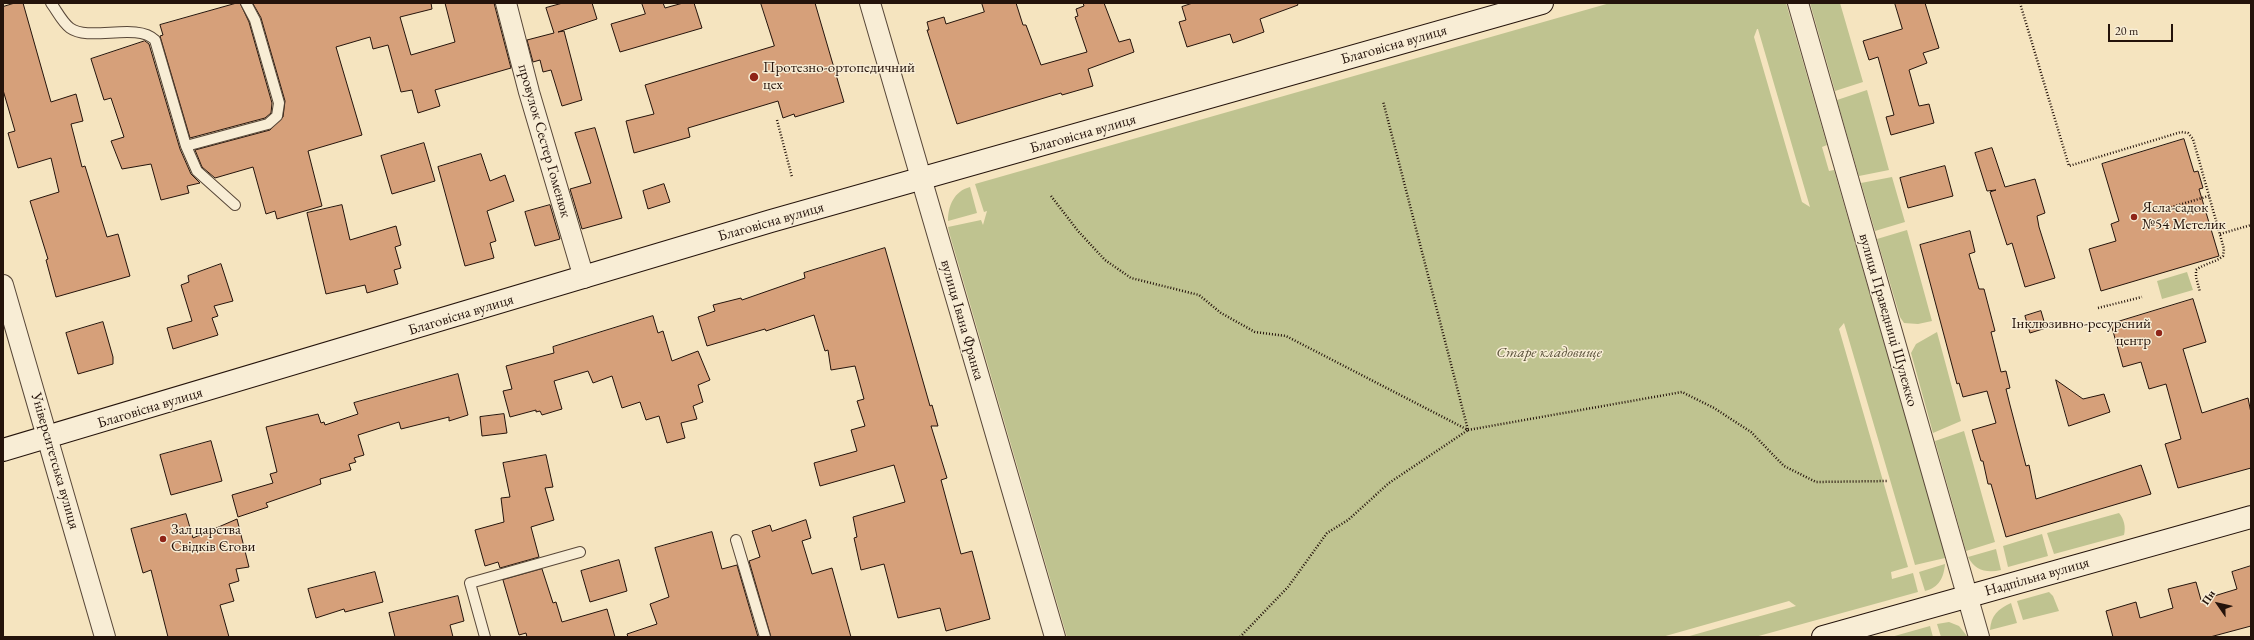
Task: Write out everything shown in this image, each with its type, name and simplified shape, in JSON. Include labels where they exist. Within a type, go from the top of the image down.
[{"type":"main road","name":"Благовісна вулиця","points":[[3,450],[48,438],[771,221],[922,180],[1542,3]]},
{"type":"main road","name":"Надпільна вулиця","points":[[1823,637],[2251,517]]},
{"type":"street","name":"провулок Сестер Гоменюк","points":[[506,3],[529,92],[584,278]]},
{"type":"street","name":"вулиця Івана Франка","points":[[870,3],[1055,637]]},
{"type":"street","name":"вулиця Праведниці Шулежко","points":[[1798,3],[1979,637]]},
{"type":"street","name":"Університетська вулиця","points":[[3,285],[105,637]]},
{"type":"lane","points":[[51,3],[67,26],[76,31],[142,33],[147,34],[155,40],[186,146],[197,171],[235,205]]},
{"type":"lane","points":[[186,146],[268,124],[277,116],[279,103],[257,26],[246,3]]},
{"type":"lane","points":[[736,540],[766,637]]},
{"type":"lane","points":[[485,637],[470,583],[580,552]]},
{"type":"path","points":[[2020,3],[2069,166],[2181,132],[2188,133],[2193,139],[2224,249],[2223,256],[2217,261],[2202,265],[2196,270],[2196,277],[2200,292]]},
{"type":"path","points":[[1383,101],[1468,430]]},
{"type":"path","points":[[777,120],[792,177]]},
{"type":"path","points":[[1050,196],[1078,231],[1105,260],[1131,278],[1199,295],[1221,313],[1255,332],[1286,336],[1468,430]]},
{"type":"path","points":[[2165,209],[2209,196]]},
{"type":"path","points":[[2220,234],[2251,225]]},
{"type":"path","points":[[2098,308],[2142,297]]},
{"type":"path","points":[[1240,637],[1288,587],[1327,532],[1348,520],[1389,483],[1468,430],[1682,392],[1714,408],[1751,432],[1784,466],[1816,482],[1887,481]]},
{"type":"green space","name":"Старе кладовище","points":[[1610,3],[1786,3],[1827,145],[1822,147],[1829,171],[1834,170],[1945,558],[1915,565],[1844,323],[1839,329],[1908,567],[1891,572],[1892,579],[1913,573],[1918,592],[1755,637],[1686,637],[1796,606],[1789,601],[1662,637],[1067,637],[949,232],[948,227],[981,220],[983,225],[987,211],[984,212],[975,184]],"holes":[[[1758,29],[1810,207],[1802,202],[1754,37]]]},
{"type":"green space","points":[[1810,3],[1840,3],[1863,82],[1835,91]]},
{"type":"green space","points":[[1867,90],[1889,170],[1859,176],[1837,100]]},
{"type":"green space","points":[[1892,177],[1905,222],[1875,231],[1861,183]]},
{"type":"green space","points":[[970,187],[977,213],[948,221],[949,210],[953,200],[960,192]]},
{"type":"green space","points":[[1907,230],[1932,321],[1918,324],[1904,323],[1900,317],[1877,239]]},
{"type":"green space","points":[[2187,272],[2193,290],[2162,299],[2157,281]]},
{"type":"green space","points":[[1937,332],[1961,421],[1933,433],[1911,353],[1916,344]]},
{"type":"green space","points":[[1964,431],[1995,542],[1966,551],[1935,441]]},
{"type":"green space","points":[[2119,513],[2124,523],[2124,535],[2054,554],[2047,533]]},
{"type":"green space","points":[[2042,534],[2048,556],[2008,567],[2003,546]]},
{"type":"green space","points":[[1996,549],[2001,570],[1982,570],[1974,565],[1968,557]]},
{"type":"green space","points":[[1945,564],[1940,581],[1930,590],[1925,591],[1919,572]]},
{"type":"green space","points":[[2049,592],[2053,596],[2059,611],[2023,620],[2017,601]]},
{"type":"green space","points":[[2011,603],[2017,623],[1990,630],[1992,620],[1996,613]]},
{"type":"green space","points":[[1949,622],[1959,626],[1967,636],[1941,637],[1937,624]]},
{"type":"green space","points":[[1930,626],[1933,637],[1891,637]]},
{"type":"building","points":[[15,3],[23,3],[51,102],[76,94],[83,121],[71,124],[82,167],[85,166],[107,237],[118,234],[130,276],[56,297],[46,260],[48,259],[30,201],[59,192],[51,158],[18,168],[8,133],[15,131],[3,90],[3,7]]},
{"type":"building","points":[[240,3],[249,22],[272,103],[271,113],[265,118],[190,138],[160,36],[163,35],[160,25]]},
{"type":"building","points":[[253,3],[431,3],[432,9],[400,17],[411,55],[455,42],[445,3],[494,3],[511,68],[435,90],[440,106],[418,113],[412,90],[401,92],[388,45],[373,49],[370,37],[336,47],[362,135],[308,151],[322,206],[277,219],[275,211],[266,214],[253,167],[215,178],[202,167],[195,150],[270,130],[283,117],[285,101],[261,18]]},
{"type":"building","points":[[563,3],[592,3],[597,19],[558,32],[564,31],[582,100],[562,106],[551,70],[543,72],[540,60],[533,62],[527,40],[554,33],[546,8]]},
{"type":"building","points":[[642,3],[663,3],[665,8],[683,3],[694,3],[702,28],[620,52],[611,24],[645,14]]},
{"type":"building","name":"Протезно-ортопедичний цех","points":[[761,3],[815,3],[844,102],[795,117],[794,114],[783,118],[778,101],[688,128],[690,137],[634,153],[626,121],[654,114],[645,85],[774,46]]},
{"type":"building","points":[[982,3],[1016,3],[1023,25],[1026,25],[1041,65],[1087,52],[1075,17],[1078,16],[1076,9],[1084,6],[1083,3],[1104,3],[1119,42],[1130,39],[1134,52],[1088,69],[1093,86],[1062,95],[1061,93],[957,124],[927,30],[929,30],[927,22],[944,17],[946,24],[984,12]]},
{"type":"building","points":[[1193,3],[1297,3],[1298,5],[1260,19],[1264,32],[1233,43],[1230,34],[1187,47],[1179,22],[1186,20],[1182,7]]},
{"type":"building","points":[[1895,3],[1925,3],[1939,48],[1923,53],[1927,63],[1909,70],[1919,106],[1929,104],[1934,123],[1891,135],[1886,117],[1894,115],[1878,57],[1869,60],[1863,41],[1902,29]]},
{"type":"building","points":[[145,41],[149,44],[180,149],[191,174],[200,183],[187,186],[189,193],[161,200],[151,164],[122,169],[111,141],[124,137],[111,98],[104,100],[91,59]]},
{"type":"building","points":[[595,128],[622,218],[582,229],[570,189],[591,183],[575,133]]},
{"type":"building","points":[[2184,139],[2194,172],[2198,171],[2203,188],[2199,189],[2219,256],[2101,291],[2089,249],[2116,241],[2111,224],[2119,221],[2102,164]]},
{"type":"building","points":[[424,143],[435,181],[392,194],[381,156]]},
{"type":"building","points":[[1992,148],[2005,187],[2035,179],[2045,213],[2037,216],[2039,227],[2055,278],[2025,287],[2012,243],[2007,245],[1990,192],[1996,190],[1987,191],[1975,153]]},
{"type":"building","points":[[481,154],[490,181],[505,175],[514,201],[487,211],[496,241],[490,243],[494,258],[465,266],[438,167]]},
{"type":"building","points":[[1945,166],[1953,196],[1908,208],[1900,178]]},
{"type":"building","points":[[664,184],[670,202],[648,209],[643,191]]},
{"type":"building","points":[[342,205],[350,240],[396,226],[401,245],[395,247],[401,268],[394,270],[398,284],[367,293],[365,285],[326,294],[307,213]]},
{"type":"building","points":[[550,205],[560,239],[535,246],[525,212]]},
{"type":"building","points":[[1970,231],[1975,252],[1969,254],[1979,289],[1984,289],[1995,331],[1991,332],[2001,372],[2006,371],[2010,388],[2006,389],[2026,466],[2029,465],[2036,499],[2141,465],[2151,494],[2006,537],[1991,484],[1988,484],[1983,461],[1981,461],[1972,430],[1996,423],[1987,391],[1963,397],[1959,383],[1957,384],[1920,245]]},
{"type":"building","points":[[885,248],[930,406],[932,405],[938,426],[931,426],[947,478],[941,480],[961,554],[972,551],[990,619],[946,631],[940,608],[898,618],[884,564],[861,570],[854,538],[857,537],[853,517],[905,502],[894,465],[820,486],[814,463],[857,451],[851,430],[865,426],[857,401],[864,399],[855,366],[831,370],[828,350],[825,351],[814,315],[766,331],[765,329],[707,346],[698,317],[715,311],[713,305],[741,298],[742,300],[805,278],[804,273]]},
{"type":"building","points":[[221,264],[233,301],[214,306],[218,316],[212,318],[218,335],[173,349],[167,328],[192,321],[181,285],[189,282],[188,276]]},
{"type":"building","points":[[2193,299],[2206,342],[2183,349],[2202,413],[2248,398],[2251,413],[2251,468],[2178,488],[2165,444],[2181,439],[2166,384],[2149,389],[2141,362],[2123,367],[2111,324]]},
{"type":"building","points":[[2041,311],[2046,328],[2030,333],[2025,316]]},
{"type":"building","points":[[653,316],[658,333],[663,331],[672,361],[698,351],[710,380],[698,385],[703,402],[693,406],[697,419],[681,423],[685,438],[667,443],[659,416],[646,420],[640,402],[622,408],[612,376],[593,383],[588,371],[554,381],[562,409],[542,415],[540,411],[536,412],[536,410],[510,417],[503,391],[512,389],[506,366],[554,353],[553,347]]},
{"type":"building","points":[[103,322],[113,357],[113,364],[78,374],[66,333]]},
{"type":"building","points":[[458,374],[468,415],[449,421],[449,417],[401,429],[399,422],[358,435],[364,455],[354,458],[356,462],[349,464],[351,470],[320,479],[321,484],[266,503],[268,507],[238,517],[232,495],[273,483],[270,474],[277,472],[266,427],[318,414],[321,423],[324,422],[325,425],[358,414],[354,403]]},
{"type":"building","points":[[2056,380],[2083,399],[2104,394],[2110,412],[2069,426]]},
{"type":"building","points":[[504,414],[507,433],[482,436],[480,417]]},
{"type":"building","points":[[211,441],[222,481],[171,495],[160,455]]},
{"type":"building","points":[[546,455],[553,487],[545,488],[554,520],[531,527],[539,557],[500,568],[498,562],[485,566],[475,530],[504,522],[501,498],[510,497],[503,463]]},
{"type":"building","points":[[186,514],[193,538],[237,519],[249,567],[236,569],[239,581],[229,584],[234,601],[220,605],[229,637],[168,637],[151,570],[143,573],[131,529]]},
{"type":"building","points":[[806,520],[811,538],[802,541],[812,574],[832,568],[851,637],[771,637],[749,561],[760,557],[752,531],[770,525],[772,531]]},
{"type":"building","points":[[712,532],[722,569],[737,565],[758,637],[628,637],[627,634],[657,624],[650,604],[669,597],[655,548]]},
{"type":"building","points":[[619,560],[627,591],[590,602],[581,571]]},
{"type":"building","points":[[2251,566],[2251,626],[2210,637],[2113,637],[2106,611],[2136,602],[2140,618],[2173,608],[2168,589],[2196,582],[2201,600],[2237,589],[2232,572]]},
{"type":"building","points":[[542,569],[553,603],[556,602],[562,622],[607,609],[615,637],[527,637],[526,633],[519,635],[503,580]]},
{"type":"building","points":[[375,572],[383,602],[345,612],[344,609],[316,618],[308,589]]},
{"type":"building","points":[[458,596],[464,621],[450,625],[453,637],[395,637],[389,613]]},
{"type":"place","name":"Протезно-ортопедичний цех","points":[[754,77]]},
{"type":"place","name":"Ясла-садок №54 Метелик","points":[[2134,217]]},
{"type":"place","name":"Інклюзивно-ресурсний центр","points":[[2159,333]]},
{"type":"place","name":"Зал царства Свідків Єгови","points":[[163,539]]}]
